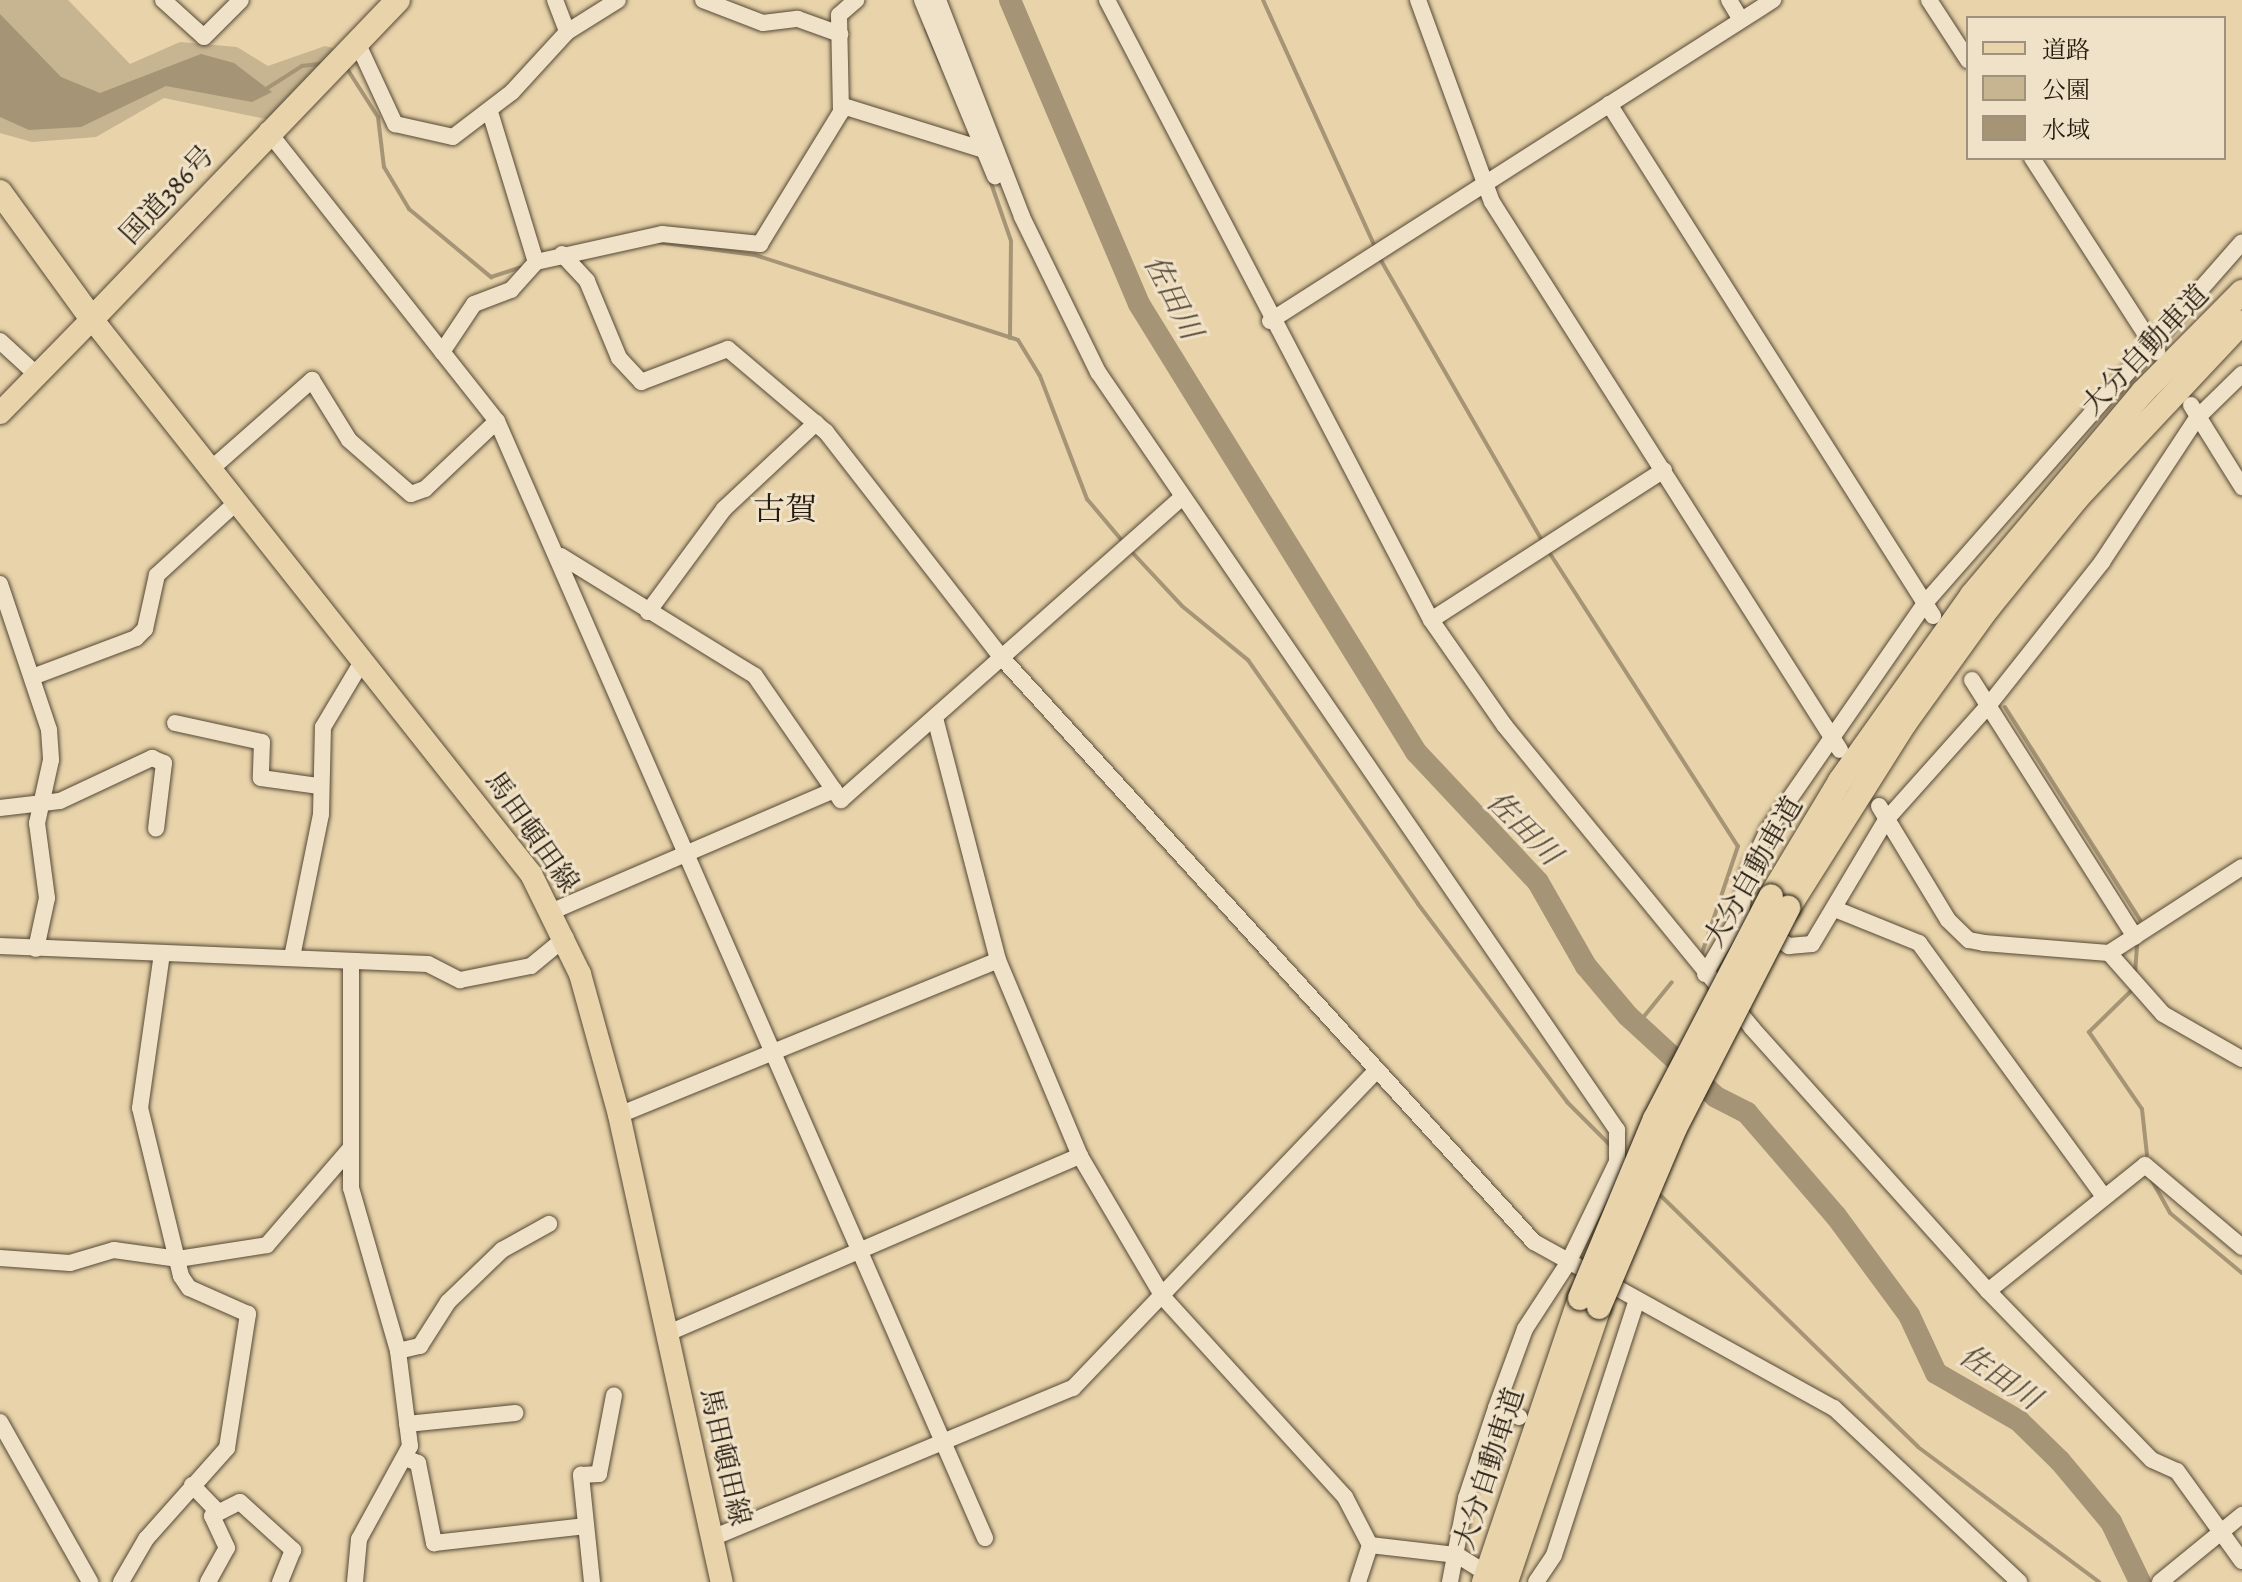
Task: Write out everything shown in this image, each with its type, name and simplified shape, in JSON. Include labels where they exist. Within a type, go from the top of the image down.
[{"type":"highway","name":"国道386号","points":[[92,319],[305,90],[398,0]]},
{"type":"highway","points":[[0,192],[92,319]]},
{"type":"highway","name":"大分自動車道","points":[[1481,1575],[1589,1302],[1674,1130],[1780,902],[1848,770],[1972,595],[2133,403],[2242,292]]},
{"type":"highway","name":"大分自動車道","points":[[1780,902],[1988,608],[2087,487],[2242,322]]},
{"type":"highway","name":"大分自動車道","points":[[1506,1582],[1589,1302]]},
{"type":"main road","points":[[0,413],[92,319]]},
{"type":"main road","name":"馬田頓田線","points":[[92,319],[508,842],[553,911],[566,937],[619,1115],[722,1582]]},
{"type":"street","points":[[163,0],[204,37],[241,0]]},
{"type":"street","points":[[555,0],[567,32]]},
{"type":"street","points":[[354,43],[401,129],[453,137],[490,112],[567,32],[618,0]]},
{"type":"street","points":[[703,0],[763,23],[798,19],[840,34]]},
{"type":"street","points":[[442,352],[474,304],[511,290],[536,262],[662,234],[760,244],[843,106],[841,9],[856,0]]},
{"type":"street","points":[[922,0],[979,149],[1028,228]]},
{"type":"street","points":[[938,0],[1028,228],[1098,372],[1180,499],[1609,1109],[1617,1162],[1568,1263],[1525,1329],[1496,1408],[1450,1582]]},
{"type":"street","points":[[1107,0],[1270,321],[1431,620],[1505,726],[1705,974],[1988,1291],[2152,1460],[2177,1471],[2213,1537],[2242,1561]]},
{"type":"street","points":[[1418,0],[1484,187],[1834,731],[1840,750]]},
{"type":"street","points":[[1729,0],[1741,20]]},
{"type":"street","points":[[1270,321],[1773,0]]},
{"type":"street","points":[[1929,0],[1966,57]]},
{"type":"street","points":[[1609,104],[1929,610]]},
{"type":"street","points":[[843,106],[979,149]]},
{"type":"street","points":[[490,112],[536,262]]},
{"type":"street","points":[[267,130],[497,421],[691,851],[985,1538]]},
{"type":"street","points":[[2033,160],[2153,346]]},
{"type":"street","points":[[1705,974],[1741,913],[1755,853],[1834,731],[1929,610],[2242,242]]},
{"type":"street","points":[[562,254],[587,281],[619,358],[641,382],[728,349],[816,423],[1002,658],[1534,1242],[1636,1302],[1834,1408],[2019,1582]]},
{"type":"street","points":[[0,341],[36,374]]},
{"type":"street","points":[[1741,913],[1803,948],[1835,909],[1883,813],[1988,706],[2102,562],[2194,412],[2242,374]]},
{"type":"street","points":[[211,469],[312,380],[349,440],[411,494],[425,489],[497,421]]},
{"type":"street","points":[[2194,412],[2242,487]]},
{"type":"street","points":[[648,612],[724,509],[816,423]]},
{"type":"street","points":[[1431,620],[1664,470]]},
{"type":"street","points":[[560,555],[755,676],[841,800],[1180,499]]},
{"type":"street","points":[[35,676],[136,638],[145,629],[157,575],[238,501]]},
{"type":"street","points":[[0,584],[35,676],[51,760],[44,804],[37,823],[47,898],[36,949]]},
{"type":"street","points":[[292,957],[321,814],[319,786],[323,727],[339,689],[363,660]]},
{"type":"street","points":[[1972,680],[2135,937]]},
{"type":"street","points":[[935,718],[998,960],[1080,1156],[1163,1297],[1345,1497],[1370,1545],[1358,1582]]},
{"type":"street","points":[[175,723],[262,742],[261,778],[319,786]]},
{"type":"street","points":[[0,808],[44,804],[152,758],[164,763],[156,829]]},
{"type":"street","points":[[553,911],[834,790]]},
{"type":"street","points":[[1883,813],[1969,940],[2109,953],[2242,867]]},
{"type":"street","points":[[1835,909],[1919,943],[2103,1195]]},
{"type":"street","points":[[0,946],[428,964],[460,980],[531,966],[548,945],[566,937]]},
{"type":"street","points":[[2109,953],[2163,1014],[2241,1058]]},
{"type":"street","points":[[121,1582],[192,1485],[227,1448],[248,1314],[189,1288],[178,1259],[140,1108],[162,954]]},
{"type":"street","points":[[619,1115],[998,960]]},
{"type":"street","points":[[351,961],[349,1150],[360,1225],[398,1351],[408,1459],[359,1539],[355,1582]]},
{"type":"street","points":[[712,1538],[1073,1388],[1377,1070]]},
{"type":"street","points":[[0,1258],[70,1263],[114,1250],[178,1259],[277,1240],[349,1150]]},
{"type":"street","points":[[666,1334],[1080,1156]]},
{"type":"street","points":[[1988,1291],[2103,1195],[2145,1165],[2242,1247]]},
{"type":"street","points":[[398,1351],[420,1346],[448,1302],[502,1250],[549,1224]]},
{"type":"street","points":[[1536,1582],[1554,1555],[1582,1438],[1636,1302]]},
{"type":"street","points":[[592,1582],[581,1475],[599,1474],[614,1395]]},
{"type":"street","points":[[1496,1408],[1519,1417]]},
{"type":"street","points":[[407,1424],[515,1413]]},
{"type":"street","points":[[0,1422],[90,1582]]},
{"type":"street","points":[[408,1459],[418,1463],[434,1543],[586,1526]]},
{"type":"street","points":[[192,1485],[217,1511]]},
{"type":"street","points":[[208,1582],[227,1548],[211,1523],[217,1511],[244,1502],[293,1550],[280,1582]]},
{"type":"street","points":[[2160,1582],[2242,1515]]},
{"type":"street","points":[[1370,1545],[1457,1555],[1481,1575]]},
{"type":"green space","points":[[0,0],[68,0],[130,64],[180,42],[237,47],[268,66],[325,46],[337,49],[271,120],[164,98],[96,137],[32,142],[0,133]]},
{"type":"water","points":[[0,14],[61,77],[100,93],[201,54],[234,63],[272,92],[252,102],[166,86],[81,127],[29,130],[0,117]]},
{"type":"waterway","name":"佐田川","points":[[1010,0],[1139,304],[1416,752],[1538,882],[1586,966],[1628,1016],[1716,1097],[1747,1113],[1836,1216],[1909,1315],[1936,1373],[2019,1421],[2060,1461],[2111,1522],[2140,1582]]},
{"type":"waterway","points":[[1263,0],[1376,249]]},
{"type":"waterway","points":[[926,29],[941,65]]},
{"type":"waterway","points":[[266,89],[302,66],[326,63]]},
{"type":"waterway","points":[[346,67],[378,117],[384,167],[409,209],[491,277],[521,267]]},
{"type":"waterway","points":[[990,180],[1011,241],[1010,338]]},
{"type":"waterway","points":[[657,242],[755,255],[1018,340],[1040,376],[1087,499],[1124,543]]},
{"type":"waterway","points":[[1379,257],[1542,541]]},
{"type":"waterway","points":[[1547,549],[1738,846],[1702,953]]},
{"type":"waterway","points":[[1130,550],[1182,606],[1248,660],[1418,904],[1567,1102],[1612,1147]]},
{"type":"waterway","points":[[2005,707],[2140,920]]},
{"type":"waterway","points":[[2135,974],[2137,944]]},
{"type":"waterway","points":[[1637,1025],[1672,982]]},
{"type":"waterway","points":[[2131,991],[2089,1032],[2142,1109],[2147,1155]]},
{"type":"waterway","points":[[2150,1177],[2170,1213],[2242,1273]]},
{"type":"waterway","points":[[1658,1193],[1918,1447],[2099,1582]]},
{"type":"district","name":"古賀","points":[[785,509]]}]
